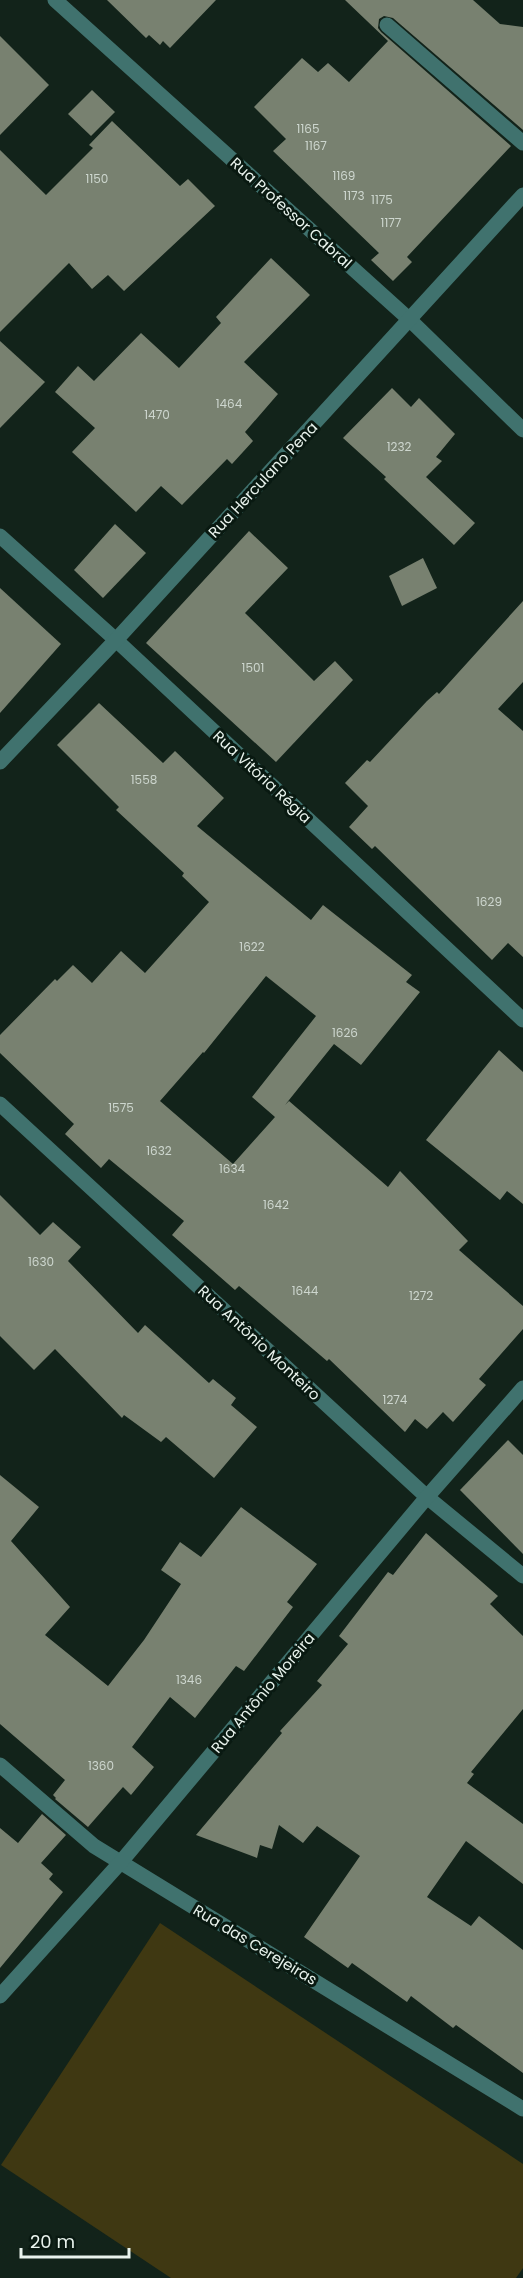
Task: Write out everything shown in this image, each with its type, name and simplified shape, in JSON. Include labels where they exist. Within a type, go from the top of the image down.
[{"type":"street","name":"Rua Professor Cabral","points":[[55,0],[410,320],[523,430]]},
{"type":"street","points":[[387,25],[523,143]]},
{"type":"street","name":"Rua Herculano Pena","points":[[0,762],[116,640],[523,195]]},
{"type":"street","name":"Rua Vitória Régia","points":[[0,536],[116,640],[523,1020]]},
{"type":"street","name":"Rua Antônio Monteiro","points":[[0,1104],[427,1497],[523,1576]]},
{"type":"street","name":"Rua Antônio Moreira","points":[[0,1996],[120,1863],[427,1497],[523,1388]]},
{"type":"street","name":"Rua das Cerejeiras","points":[[0,1765],[94,1846],[523,2109]]},
{"type":"shaded area","points":[[160,1923],[523,2164],[523,2268],[516,2278],[171,2278],[1,2165]]},
{"type":"building","points":[[107,0],[216,0],[170,48],[163,41],[160,45],[149,35],[146,38]]},
{"type":"building","points":[[345,0],[473,0],[500,24],[523,27],[523,130],[393,18],[384,16],[379,19],[378,28],[381,32],[511,146],[407,257],[412,262],[393,281],[371,260],[379,253],[273,151],[286,139],[254,107],[302,58],[318,72],[328,63],[349,82],[388,41]]},
{"type":"building","points":[[0,36],[49,85],[0,135]]},
{"type":"building","points":[[92,90],[115,112],[91,136],[68,114]]},
{"type":"building","points":[[112,121],[180,186],[188,179],[215,206],[124,291],[108,275],[92,289],[69,263],[0,332],[0,150],[46,195],[93,148],[89,145]]},
{"type":"building","points":[[271,258],[310,295],[244,362],[278,394],[245,432],[253,441],[232,464],[227,459],[182,505],[161,486],[136,512],[72,452],[95,428],[55,392],[78,366],[94,381],[141,333],[179,368],[221,323],[216,317]]},
{"type":"building","points":[[0,341],[45,382],[0,428]]},
{"type":"building","points":[[392,388],[411,407],[419,398],[455,434],[436,457],[442,461],[426,477],[475,523],[454,545],[343,438]]},
{"type":"building","points":[[115,524],[146,553],[103,598],[74,570]]},
{"type":"building","points":[[249,531],[288,568],[245,613],[314,681],[335,661],[353,680],[276,762],[146,643]]},
{"type":"building","points":[[423,558],[437,588],[402,606],[389,576]]},
{"type":"building","points":[[0,588],[61,644],[0,713]]},
{"type":"building","points":[[523,601],[523,682],[498,709],[523,731],[523,957],[508,943],[492,960],[375,846],[372,849],[349,827],[368,806],[345,783],[367,760],[370,762],[427,701],[437,692],[439,694]]},
{"type":"building","points":[[99,703],[163,763],[175,751],[224,798],[197,826],[311,920],[323,905],[412,975],[406,982],[420,992],[361,1065],[334,1044],[285,1105],[289,1101],[388,1187],[400,1171],[468,1241],[459,1250],[523,1306],[523,1329],[479,1379],[486,1385],[453,1422],[443,1412],[427,1429],[415,1419],[405,1432],[329,1359],[327,1361],[239,1286],[235,1290],[172,1235],[184,1221],[109,1159],[101,1168],[65,1134],[74,1124],[0,1053],[0,1035],[55,979],[57,981],[73,965],[92,983],[121,951],[145,973],[209,902],[182,876],[184,873],[116,810],[119,807],[57,745]],"holes":[[[266,976],[316,1016],[252,1097],[275,1117],[233,1164],[160,1101],[204,1053]]]},
{"type":"building","points":[[499,1050],[523,1072],[523,1204],[507,1191],[500,1200],[426,1140]]},
{"type":"building","points":[[0,1195],[40,1235],[53,1222],[81,1247],[68,1261],[138,1333],[145,1325],[209,1383],[213,1379],[236,1398],[231,1405],[257,1427],[214,1478],[166,1437],[161,1442],[124,1415],[122,1418],[55,1349],[34,1370],[0,1336]]},
{"type":"building","points":[[508,1440],[523,1455],[523,1554],[460,1490]]},
{"type":"building","points":[[0,1475],[39,1507],[11,1541],[70,1607],[45,1635],[108,1686],[144,1640],[181,1584],[161,1570],[180,1542],[201,1557],[241,1507],[317,1564],[287,1602],[293,1607],[244,1671],[236,1666],[195,1718],[170,1697],[132,1747],[154,1767],[131,1795],[123,1787],[88,1827],[53,1795],[65,1780],[0,1724]]},
{"type":"building","points":[[426,1533],[498,1596],[490,1604],[523,1636],[523,1709],[471,1772],[474,1774],[467,1783],[523,1824],[523,1884],[466,1841],[427,1897],[471,1926],[479,1916],[523,1950],[523,2073],[456,2025],[453,2028],[411,1996],[407,2002],[352,1963],[348,1968],[304,1937],[360,1856],[317,1826],[303,1843],[279,1825],[272,1849],[260,1845],[257,1858],[196,1835],[282,1733],[280,1731],[322,1685],[317,1681],[348,1644],[339,1636],[388,1572],[393,1575]]},
{"type":"building","points":[[42,1814],[66,1835],[41,1863],[53,1874],[49,1879],[63,1892],[0,1968],[0,1828],[18,1843]]}]
